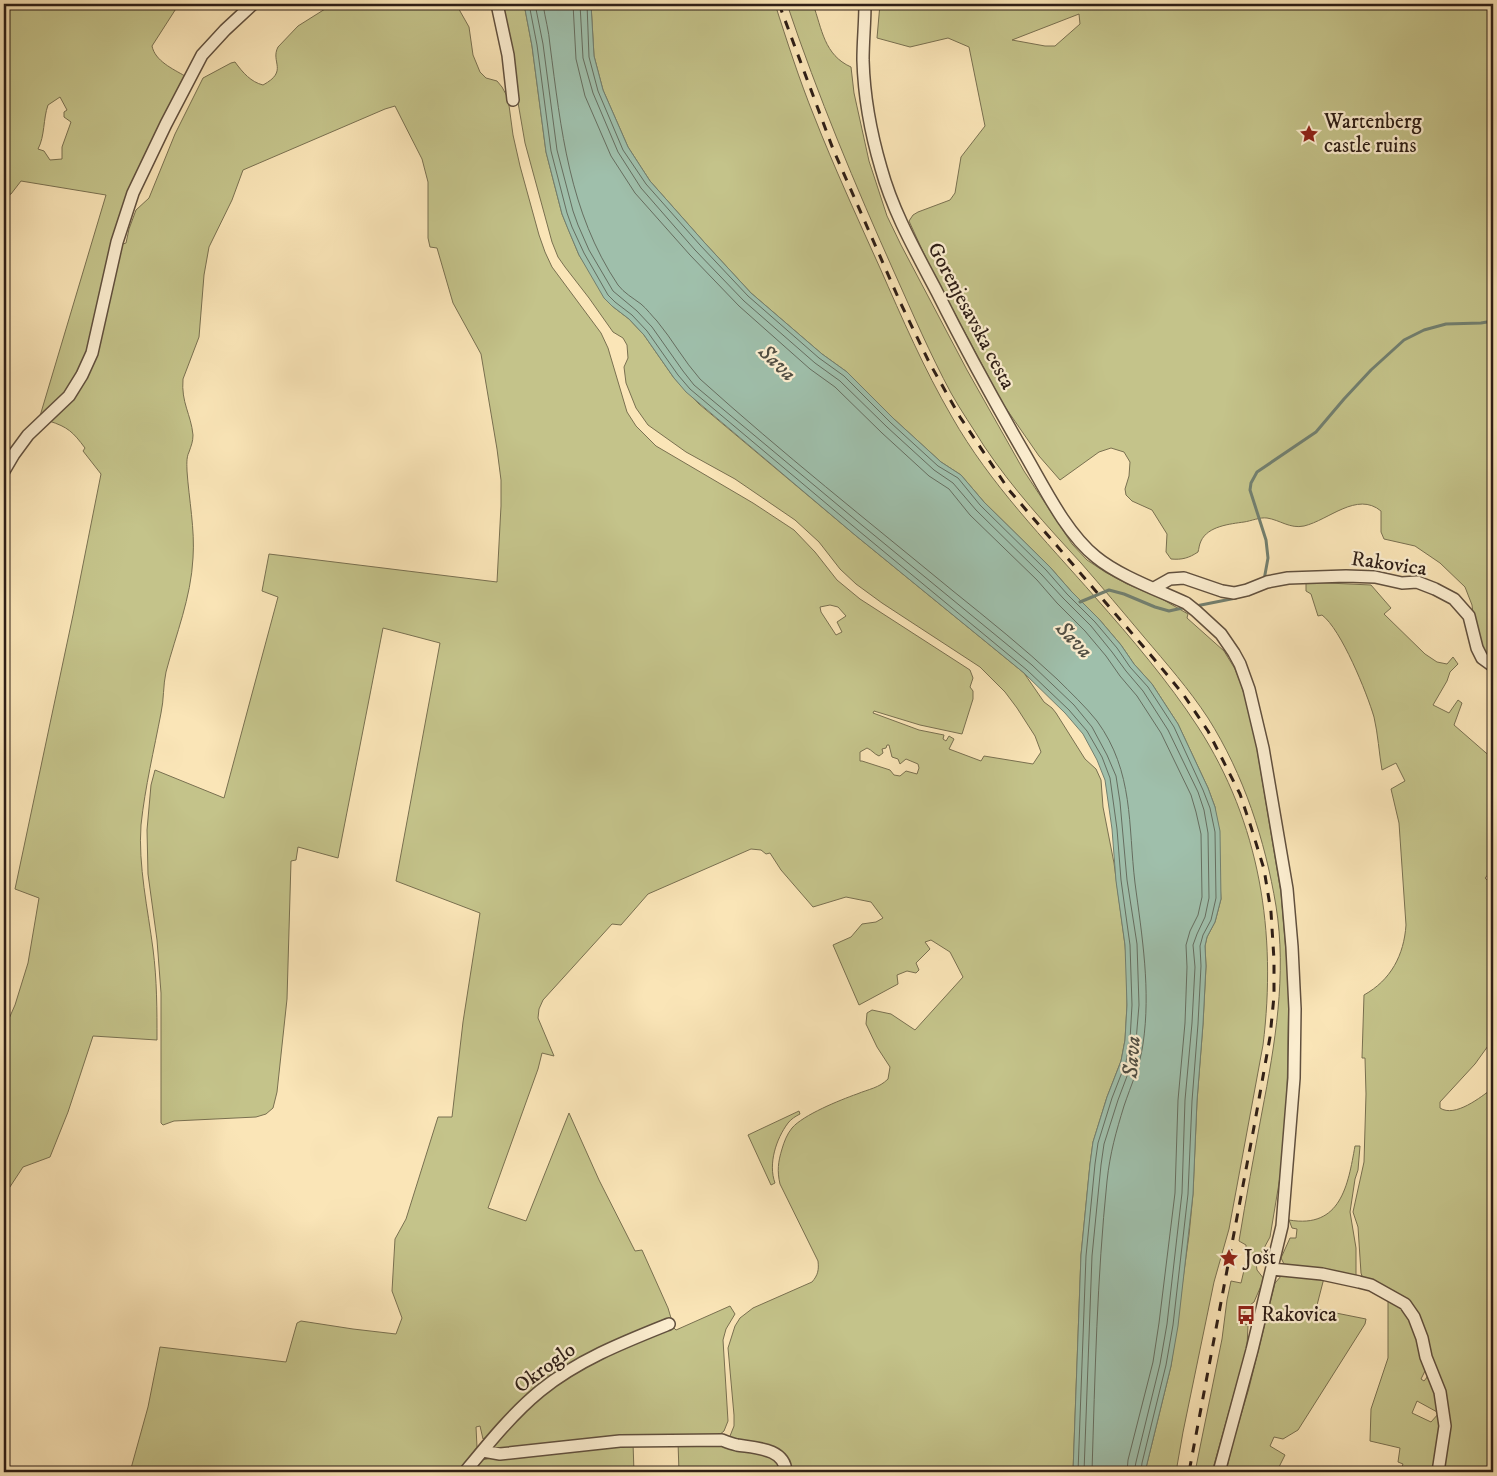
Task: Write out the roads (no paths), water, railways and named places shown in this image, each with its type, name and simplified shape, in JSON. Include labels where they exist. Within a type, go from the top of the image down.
[{"type":"street","points":[[4,472],[28,435],[69,396],[82,375],[92,353],[117,242],[133,193],[202,55],[253,4]]},
{"type":"street","points":[[497,4],[508,55],[513,100]]},
{"type":"street","name":"Gorenjesavska cesta","points":[[865,4],[863,62],[868,108],[881,168],[892,201],[907,236],[1008,425],[1052,501],[1080,542],[1096,556],[1118,570],[1186,603],[1196,611],[1221,634],[1230,646],[1240,664],[1249,689],[1263,748],[1287,889],[1295,1009],[1294,1078],[1282,1226],[1252,1350],[1219,1472]]},
{"type":"street","name":"Rakovica","points":[[1154,588],[1170,579],[1184,578],[1234,592],[1288,578],[1346,576],[1374,577],[1402,583],[1417,582],[1436,589],[1454,599],[1469,616],[1477,648],[1482,658],[1493,666]]},
{"type":"street","points":[[1272,1269],[1322,1274],[1359,1282],[1377,1288],[1405,1304],[1414,1317],[1426,1357],[1440,1392],[1445,1426],[1438,1472]]},
{"type":"street","name":"Okroglo","points":[[465,1472],[523,1406],[555,1380],[584,1361],[669,1324]]},
{"type":"street","points":[[483,1451],[500,1454],[620,1441],[722,1440],[735,1445],[759,1448],[772,1452],[782,1460],[786,1472]]},
{"type":"water","name":"Sava","points":[[524,4],[591,4],[594,56],[603,90],[628,147],[650,181],[751,293],[822,354],[847,372],[941,462],[961,475],[984,502],[1050,567],[1099,619],[1152,684],[1178,724],[1208,788],[1215,807],[1220,831],[1221,899],[1215,922],[1207,937],[1205,946],[1206,966],[1193,1194],[1178,1326],[1171,1366],[1145,1472],[1073,1472],[1081,1255],[1090,1164],[1093,1142],[1121,1061],[1125,1040],[1127,1005],[1125,945],[1116,881],[1112,829],[1105,780],[1097,760],[1083,734],[1065,713],[1024,673],[855,535],[686,392],[644,335],[629,319],[604,298],[579,255],[562,214],[546,152],[532,46]]},
{"type":"waterway","points":[[1264,580],[1268,558],[1266,540],[1250,490],[1251,483],[1257,472],[1316,432],[1371,370],[1404,340],[1424,330],[1446,324],[1493,321]]},
{"type":"waterway","points":[[1080,602],[1109,590],[1169,611],[1187,607]]},
{"type":"waterway","points":[[1196,606],[1236,598]]},
{"type":"railway","points":[[779,4],[833,149],[901,304],[929,362],[960,417],[1009,490],[1183,694],[1208,731],[1240,794],[1264,869],[1271,912],[1274,960],[1274,996],[1270,1037],[1189,1472]]},
{"type":"place","name":"Wartenberg castle ruins","points":[[1309,134]]},
{"type":"place","name":"Jošt","points":[[1229,1258]]},
{"type":"place","name":"Rakovica","points":[[1246,1315]]}]
